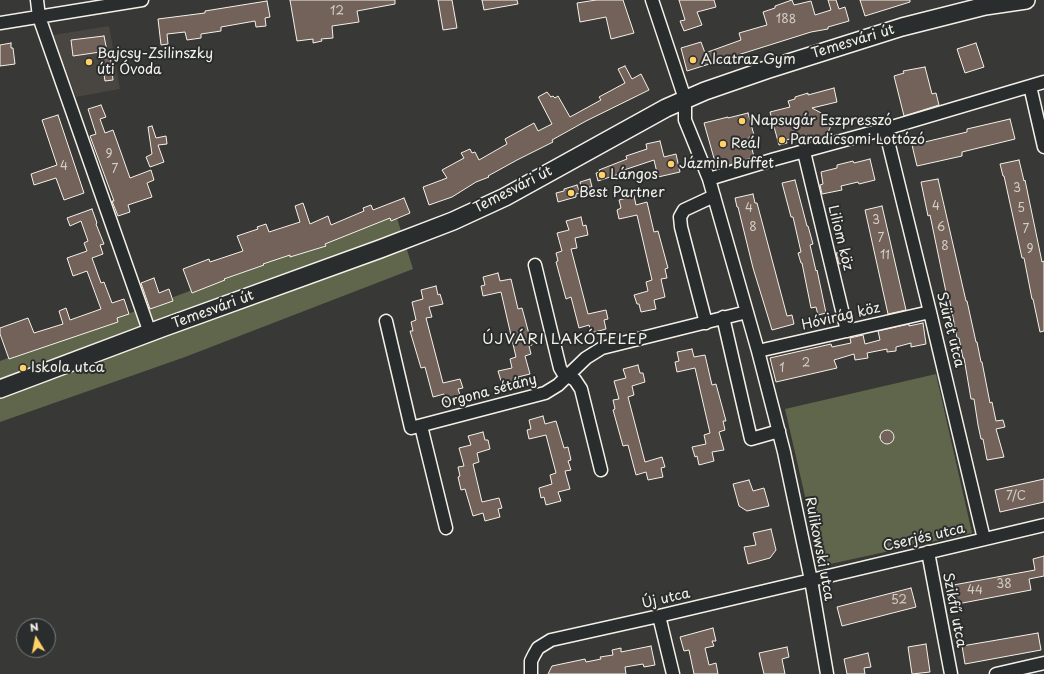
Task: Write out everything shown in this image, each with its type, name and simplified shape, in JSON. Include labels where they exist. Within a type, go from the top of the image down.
[{"type":"street","points":[[37,0],[39,17],[150,333]]},
{"type":"street","points":[[0,24],[142,0]]},
{"type":"street","name":"Rulikowski utca","points":[[652,0],[685,99],[685,120],[709,180],[758,350],[779,431],[811,580],[827,674]]},
{"type":"street","name":"Temesvári út","points":[[0,389],[373,252],[452,221],[505,197],[666,108],[705,91],[902,27],[985,6],[1026,0]]},
{"type":"street","points":[[709,180],[1044,82]]},
{"type":"street","points":[[1030,86],[1044,147]]},
{"type":"street","name":"Szüret utca","points":[[885,129],[984,539]]},
{"type":"street","name":"Liliom köz","points":[[804,152],[847,331]]},
{"type":"street","points":[[706,323],[681,227],[680,217],[684,210],[714,196]]},
{"type":"street","points":[[535,265],[560,368],[563,373],[575,380],[581,389],[601,470]]},
{"type":"street","name":"Orgona sétány","points":[[416,427],[545,393],[569,376],[586,358],[602,348],[747,312]]},
{"type":"street","name":"Hóvirág köz","points":[[758,350],[930,312]]},
{"type":"street","points":[[723,318],[751,439],[779,431]]},
{"type":"street","points":[[386,321],[446,528]]},
{"type":"street","name":"Cserjés utca","points":[[811,580],[1044,525]]},
{"type":"street","name":"Szikfű utca","points":[[928,552],[951,674]]},
{"type":"street","name":"Új utca","points":[[531,674],[531,661],[534,655],[538,648],[550,640],[660,616],[811,580]]},
{"type":"street","points":[[660,616],[673,674]]},
{"type":"street","points":[[996,674],[1044,663]]},
{"type":"shaded area","name":"Bajcsy-Zsilinszky úti Óvoda","points":[[109,26],[120,89],[76,97],[53,35]]},
{"type":"green space","points":[[396,215],[413,269],[185,357],[0,422],[0,361]]},
{"type":"green space","points":[[936,374],[972,533],[821,566],[785,409]]},
{"type":"building","points":[[290,0],[395,0],[395,4],[357,11],[359,22],[332,26],[333,38],[321,39],[322,41],[313,43],[313,39],[297,41]]},
{"type":"building","points":[[438,0],[452,0],[457,28],[443,30]]},
{"type":"building","points":[[482,0],[517,0],[518,4],[484,10]]},
{"type":"building","points":[[596,0],[623,0],[634,33],[611,39],[606,17],[580,22],[577,3]]},
{"type":"building","points":[[679,0],[714,0],[716,7],[697,12],[702,25],[684,31],[680,21],[685,20]]},
{"type":"building","points":[[792,0],[794,5],[811,1],[815,15],[831,10],[828,0],[836,0],[839,9],[845,7],[849,21],[828,27],[828,29],[811,32],[687,71],[681,48],[701,42],[705,53],[741,40],[739,33],[767,25],[763,12]]},
{"type":"building","points":[[860,0],[910,0],[910,2],[865,16]]},
{"type":"building","points":[[267,1],[270,17],[265,18],[266,26],[256,27],[255,21],[221,27],[221,31],[201,34],[201,38],[187,40],[185,32],[167,34],[168,44],[161,45],[158,19],[205,13],[205,11]]},
{"type":"building","points":[[104,36],[107,51],[73,56],[71,40]]},
{"type":"building","points":[[11,43],[15,64],[0,66],[0,45]]},
{"type":"building","points":[[976,43],[984,67],[965,73],[957,49]]},
{"type":"building","points":[[110,54],[113,80],[105,81],[101,55]]},
{"type":"building","points":[[625,66],[632,79],[641,74],[649,90],[586,121],[552,140],[553,142],[517,160],[488,176],[489,177],[476,182],[452,197],[429,205],[423,187],[447,178],[442,170],[464,158],[461,153],[470,149],[472,153],[475,152],[479,160],[507,144],[505,139],[534,123],[538,131],[552,124],[538,97],[547,92],[551,97],[553,96],[555,98],[558,96],[570,117],[601,100],[599,97],[625,83],[618,69]]},
{"type":"building","points":[[925,67],[932,94],[936,93],[939,105],[904,116],[894,76],[904,73],[903,71]]},
{"type":"building","points":[[834,88],[837,102],[812,108],[834,120],[825,138],[808,142],[806,135],[786,140],[787,143],[779,145],[770,112],[790,107],[788,101],[795,99],[795,97]]},
{"type":"building","points":[[101,105],[106,117],[100,119],[105,133],[113,130],[130,178],[151,170],[154,180],[147,183],[152,197],[128,205],[130,212],[118,216],[90,136],[96,134],[88,109]]},
{"type":"building","name":"Reál","points":[[748,113],[754,135],[749,137],[754,157],[717,169],[704,123]]},
{"type":"building","points":[[58,115],[84,193],[64,200],[56,178],[34,185],[31,174],[57,165],[42,120]]},
{"type":"building","points":[[1010,119],[1015,139],[962,152],[962,156],[917,166],[912,145],[967,132],[967,129]]},
{"type":"building","points":[[152,126],[156,138],[166,136],[167,144],[158,145],[164,162],[150,167],[146,157],[152,154],[148,127]]},
{"type":"building","points":[[660,141],[664,157],[676,154],[680,172],[658,177],[654,160],[598,181],[596,173],[600,172],[599,170],[627,159],[626,156],[647,149],[646,144]]},
{"type":"building","points":[[870,159],[875,180],[841,186],[842,190],[822,194],[820,185],[823,184],[821,172],[837,168],[837,165]]},
{"type":"building","points":[[1019,160],[1024,181],[1025,180],[1042,262],[1044,261],[1044,331],[1040,332],[1024,258],[1022,258],[1000,164]]},
{"type":"building","points":[[590,179],[592,187],[589,187],[589,190],[582,192],[580,182]]},
{"type":"building","points":[[938,179],[966,301],[982,362],[990,403],[992,402],[996,421],[1003,420],[1005,427],[996,429],[1004,457],[987,460],[983,439],[981,439],[978,425],[974,399],[971,399],[964,358],[959,338],[957,338],[949,297],[947,297],[930,215],[928,216],[921,182]]},
{"type":"building","points":[[795,180],[813,244],[810,245],[826,313],[818,315],[816,307],[811,308],[802,263],[798,253],[801,252],[793,217],[791,217],[782,183]]},
{"type":"building","points":[[577,185],[580,193],[576,194],[576,197],[558,202],[556,193]]},
{"type":"building","points":[[753,194],[755,203],[757,203],[787,316],[792,315],[794,324],[772,330],[753,268],[735,198]]},
{"type":"building","points":[[634,196],[636,205],[647,202],[654,232],[658,231],[668,268],[665,269],[667,278],[661,279],[665,297],[654,300],[656,309],[641,312],[634,295],[648,291],[646,282],[652,280],[637,215],[619,219],[617,210],[621,208],[619,200]]},
{"type":"building","points":[[404,198],[410,213],[391,221],[390,218],[325,244],[326,246],[290,257],[290,255],[263,264],[264,265],[224,279],[225,280],[192,293],[183,269],[209,259],[210,262],[243,251],[237,236],[258,229],[257,227],[266,224],[269,232],[300,222],[295,206],[303,203],[310,224],[328,216],[331,225],[364,211],[363,208],[371,205],[373,210]]},
{"type":"building","points":[[882,206],[906,310],[888,314],[865,210]]},
{"type":"building","points":[[92,209],[104,244],[100,245],[103,254],[92,258],[101,283],[104,282],[112,303],[124,299],[129,314],[117,318],[118,322],[9,359],[0,334],[0,328],[28,318],[34,333],[63,324],[59,311],[66,308],[70,320],[101,309],[87,271],[73,276],[67,258],[87,251],[84,243],[88,241],[81,221],[70,226],[67,218]]},
{"type":"building","points":[[581,217],[583,226],[586,225],[588,235],[575,238],[577,248],[571,249],[588,314],[606,310],[608,319],[604,320],[606,329],[591,333],[589,325],[579,328],[571,297],[566,299],[556,262],[558,261],[556,253],[562,251],[557,233],[569,230],[566,221]]},
{"type":"building","points":[[841,252],[844,261],[843,263],[839,264],[836,253]]},
{"type":"building","points":[[498,273],[500,281],[511,279],[518,309],[522,308],[532,345],[529,346],[531,354],[525,356],[530,374],[518,377],[520,385],[505,389],[503,380],[501,381],[498,371],[512,368],[510,359],[516,357],[501,292],[483,296],[481,286],[485,285],[483,277]]},
{"type":"building","points":[[154,278],[159,293],[169,289],[173,301],[150,309],[141,283]]},
{"type":"building","points":[[436,286],[438,295],[440,294],[443,304],[429,307],[432,317],[426,318],[443,383],[460,379],[463,388],[458,389],[461,398],[446,402],[444,394],[433,397],[425,367],[421,368],[410,331],[413,331],[411,322],[416,320],[412,302],[423,299],[421,290]]},
{"type":"building","points":[[923,323],[926,344],[911,347],[911,343],[896,347],[896,351],[887,352],[887,349],[867,353],[868,358],[855,360],[854,354],[834,360],[837,368],[776,382],[770,358],[831,344],[832,347],[851,343],[850,338],[863,335],[865,344],[880,340],[878,331],[909,324],[909,326]]},
{"type":"building","points":[[692,349],[694,357],[705,355],[712,385],[716,384],[726,421],[723,421],[725,430],[719,432],[724,450],[712,452],[714,461],[699,465],[697,456],[695,457],[692,447],[706,444],[704,435],[710,433],[695,368],[677,372],[675,362],[679,361],[677,352]]},
{"type":"building","points":[[638,365],[640,373],[643,373],[645,382],[632,386],[634,395],[628,397],[645,462],[662,457],[665,467],[661,468],[663,477],[648,480],[646,472],[636,475],[628,445],[623,446],[613,410],[615,409],[613,400],[619,399],[614,381],[626,378],[623,369]]},
{"type":"building","points":[[543,416],[545,424],[556,421],[564,448],[568,447],[571,460],[568,461],[571,470],[565,471],[570,489],[558,492],[561,501],[546,505],[544,497],[541,498],[539,488],[552,484],[550,475],[556,473],[546,435],[529,439],[527,430],[531,429],[529,420]]},
{"type":"building","points":[[884,430],[890,430],[894,434],[894,440],[890,444],[884,444],[880,440],[880,434]]},
{"type":"building","points":[[483,432],[485,440],[488,440],[490,449],[477,453],[479,462],[473,464],[482,502],[499,498],[502,508],[498,509],[500,517],[485,521],[483,513],[473,516],[465,489],[461,490],[458,477],[460,476],[458,467],[464,466],[459,448],[471,445],[468,436]]},
{"type":"building","points":[[1044,479],[1044,502],[1000,512],[995,490]]},
{"type":"building","points":[[749,480],[753,491],[764,488],[769,506],[747,511],[739,506],[733,484]]},
{"type":"building","points":[[771,529],[776,550],[770,558],[748,564],[744,547],[756,545],[753,533]]},
{"type":"building","points":[[1044,556],[1044,576],[1029,579],[1031,590],[952,605],[948,586],[1035,570],[1033,559]]},
{"type":"building","points":[[911,588],[916,607],[842,626],[837,607]]},
{"type":"building","points":[[713,628],[716,641],[712,641],[714,646],[705,648],[709,665],[716,663],[718,674],[694,674],[689,650],[684,651],[680,637]]},
{"type":"building","points":[[1038,633],[1041,650],[965,664],[962,646]]},
{"type":"building","points":[[926,644],[930,672],[912,674],[908,647]]},
{"type":"building","points":[[651,646],[655,665],[644,667],[643,664],[625,667],[626,674],[548,674],[552,666],[585,659],[586,662],[601,659],[600,657],[613,655],[612,650],[621,648],[621,652]]},
{"type":"building","points":[[787,647],[789,657],[782,659],[785,674],[764,674],[759,653]]},
{"type":"building","points":[[868,653],[871,667],[864,668],[865,674],[847,674],[844,659]]},
{"type":"place","name":"Alcatraz Gym","points":[[693,60]]},
{"type":"place","name":"Bajcsy-Zsilinszky úti Óvoda","points":[[89,62]]},
{"type":"place","name":"Napsugár Eszpresszó","points":[[742,121]]},
{"type":"place","name":"Paradicsomi Lottózó","points":[[782,140]]},
{"type":"place","name":"Reál","points":[[723,144]]},
{"type":"place","name":"Jázmin Buffet","points":[[671,164]]},
{"type":"place","name":"Lángos","points":[[602,175]]},
{"type":"place","name":"Best Partner","points":[[571,193]]},
{"type":"place","name":"Iskola utca","points":[[23,368]]},
{"type":"district","name":"ÚJVÁRI LAKÓTELEP","points":[[565,340]]}]
